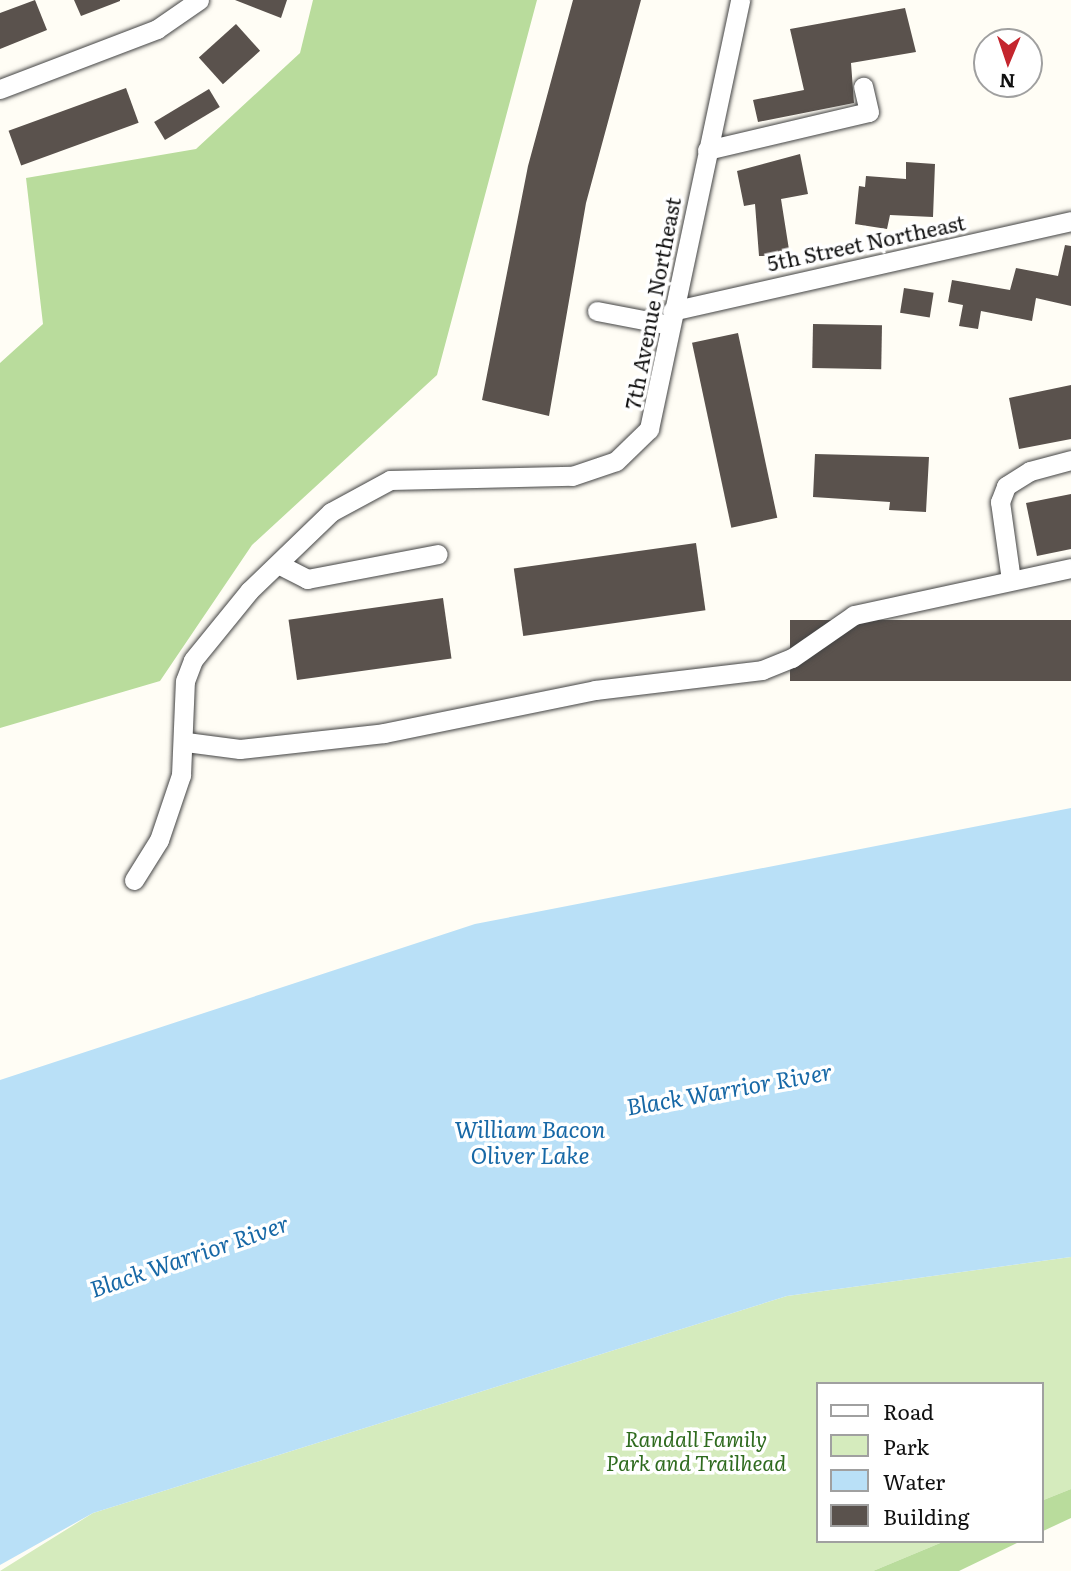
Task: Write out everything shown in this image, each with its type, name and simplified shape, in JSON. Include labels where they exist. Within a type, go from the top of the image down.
[{"type":"street","points":[[0,89],[157,29],[199,0]]},
{"type":"street","name":"7th Avenue Northeast","points":[[134,880],[159,840],[186,742],[184,692],[193,660],[283,559],[331,512],[390,480],[526,481],[572,476],[616,461],[634,447],[656,414],[671,318],[740,0]]},
{"type":"street","points":[[707,150],[869,112],[863,87]]},
{"type":"street","name":"5th Street Northeast","points":[[671,318],[1071,221]]},
{"type":"street","points":[[597,311],[671,318]]},
{"type":"street","points":[[1011,580],[1000,502],[1006,486],[1030,471],[1071,460]]},
{"type":"street","points":[[283,559],[307,579],[438,554]]},
{"type":"street","points":[[186,742],[240,749],[384,733],[595,690],[762,670],[792,658],[854,615],[1071,568]]},
{"type":"green space","points":[[313,0],[537,0],[437,375],[252,545],[160,681],[0,728],[0,363],[43,324],[26,178],[196,149],[300,53]]},
{"type":"green space","name":"Randall Family Park and Trailhead","points":[[1071,1257],[1071,1489],[1043,1500],[1043,1382],[816,1382],[816,1543],[940,1543],[873,1571],[0,1571],[93,1513],[787,1296]]},
{"type":"green space","points":[[1071,1489],[1071,1518],[1043,1531],[1043,1500]]},
{"type":"green space","points":[[940,1543],[1017,1543],[959,1571],[873,1571]]},
{"type":"water","name":"William Bacon Oliver Lake","points":[[1071,808],[1071,1257],[787,1296],[93,1513],[0,1565],[0,1080],[475,924]]},
{"type":"building","points":[[35,0],[47,30],[0,49],[0,13]]},
{"type":"building","points":[[74,0],[120,0],[120,1],[81,16]]},
{"type":"building","points":[[235,0],[287,0],[281,18]]},
{"type":"building","points":[[573,0],[641,0],[586,203],[549,416],[482,400],[528,166]]},
{"type":"building","points":[[905,8],[916,52],[851,63],[854,103],[758,122],[753,100],[804,90],[790,29]]},
{"type":"building","points":[[236,24],[260,51],[223,84],[199,57]]},
{"type":"building","points":[[126,88],[139,123],[21,166],[9,131]]},
{"type":"building","points":[[209,89],[220,107],[165,140],[154,122]]},
{"type":"building","points":[[800,154],[808,194],[781,199],[790,256],[759,256],[755,204],[744,206],[737,171]]},
{"type":"building","points":[[906,162],[935,164],[933,217],[890,215],[887,229],[855,224],[859,186],[865,187],[866,176],[906,179]]},
{"type":"building","points":[[1065,245],[1071,246],[1071,306],[1036,298],[1032,321],[981,311],[978,329],[959,326],[963,305],[948,302],[952,280],[1010,290],[1016,268],[1058,276]]},
{"type":"building","points":[[904,288],[934,293],[930,317],[900,313]]},
{"type":"building","points":[[813,324],[882,325],[881,369],[812,368]]},
{"type":"building","points":[[738,333],[777,518],[731,528],[692,343]]},
{"type":"building","points":[[1071,385],[1071,439],[1019,449],[1009,398]]},
{"type":"building","points":[[815,454],[929,457],[926,512],[889,510],[890,502],[813,497]]},
{"type":"building","points":[[1071,494],[1071,549],[1037,556],[1026,503]]},
{"type":"building","points":[[696,543],[705,610],[523,636],[514,569]]},
{"type":"building","points":[[443,598],[451,658],[297,680],[289,620]]},
{"type":"building","points":[[790,620],[1071,620],[1071,681],[790,681]]},
{"type":"water label","name":"Black Warrior River","points":[[729,1088]]},
{"type":"water label","name":"Black Warrior River","points":[[189,1255]]}]
